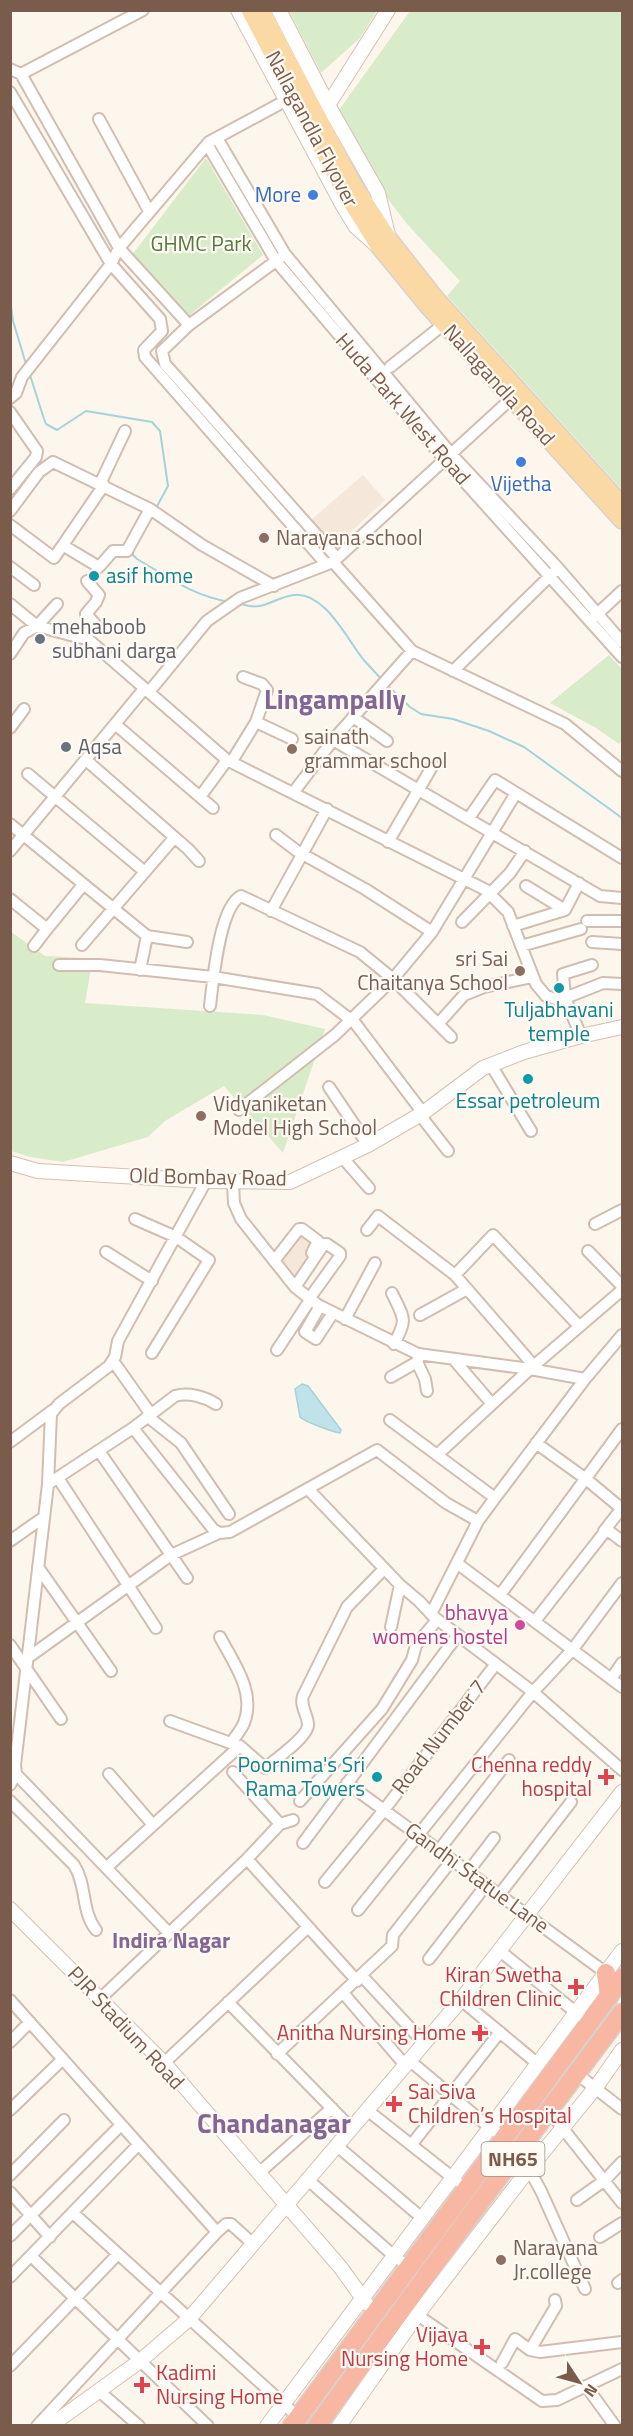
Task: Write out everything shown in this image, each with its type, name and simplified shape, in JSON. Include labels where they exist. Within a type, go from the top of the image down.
[{"type":"highway","name":"NH65","points":[[317,2426],[411,2311],[459,2216],[460,2183],[506,2138],[583,2018],[609,1997],[616,1977]]},
{"type":"highway","name":"NH65","points":[[295,2421],[385,2299],[401,2261],[459,2216],[519,2151],[622,2013]]},
{"type":"main road","name":"Nallagandla Flyover","points":[[249,10],[348,186],[383,242]]},
{"type":"main road","name":"Nallagandla Flyover","points":[[262,10],[348,186]]},
{"type":"main road","name":"Nallagandla Road","points":[[383,242],[444,324],[622,521]]},
{"type":"main road","name":"Nallagandla Road","points":[[383,242],[622,504]]},
{"type":"street","points":[[21,74],[143,10]]},
{"type":"street","points":[[238,10],[351,221],[361,232],[383,242]]},
{"type":"street","points":[[279,10],[328,105],[378,193],[383,242]]},
{"type":"street","points":[[328,105],[388,10]]},
{"type":"street","points":[[10,69],[21,74],[119,248],[189,325]]},
{"type":"street","points":[[10,92],[111,264],[160,319],[162,331],[144,350],[145,357],[412,651],[565,724],[622,771]]},
{"type":"street","points":[[10,398],[16,393],[18,381],[33,366],[111,264],[119,248],[207,144],[285,101]]},
{"type":"street","points":[[99,119],[149,211]]},
{"type":"street","name":"Huda Park West Road","points":[[217,138],[281,257]]},
{"type":"street","name":"Huda Park West Road","points":[[207,144],[281,257],[549,577],[622,642]]},
{"type":"street","points":[[281,257],[189,325],[162,351],[165,364],[332,561]]},
{"type":"street","points":[[390,367],[444,324]]},
{"type":"street","points":[[10,851],[115,724],[147,691],[207,621],[240,598],[332,561],[512,398]]},
{"type":"street","points":[[10,412],[38,451],[36,457],[10,489]]},
{"type":"street","points":[[10,525],[53,557],[56,556],[102,484],[125,431]]},
{"type":"street","name":"Huda Park West Road","points":[[448,457],[558,568],[622,657]]},
{"type":"street","points":[[10,510],[39,472],[53,462],[102,484],[153,511],[202,545],[274,586]]},
{"type":"street","points":[[64,546],[98,567],[113,551],[124,552],[130,547],[153,511]]},
{"type":"street","points":[[10,567],[34,585]]},
{"type":"street","points":[[453,672],[558,568]]},
{"type":"street","points":[[83,638],[96,625],[86,614],[99,595],[98,590],[87,581]]},
{"type":"street","points":[[594,617],[622,591]]},
{"type":"street","points":[[10,604],[37,626],[83,638],[230,760],[490,893],[504,906],[532,977],[546,996],[556,999],[565,998],[603,983],[622,984]]},
{"type":"street","points":[[10,654],[24,633],[37,626],[57,604]]},
{"type":"street","points":[[293,793],[333,740],[412,651]]},
{"type":"street","points":[[200,797],[230,760],[256,722],[267,690],[262,684],[243,677]]},
{"type":"street","points":[[10,728],[24,709]]},
{"type":"street","points":[[353,717],[387,741]]},
{"type":"street","points":[[256,722],[292,739]]},
{"type":"street","points":[[115,724],[213,808]]},
{"type":"street","points":[[333,740],[600,896],[622,898]]},
{"type":"street","points":[[86,760],[199,861]]},
{"type":"street","points":[[388,842],[433,765]]},
{"type":"street","points":[[28,774],[145,872]]},
{"type":"street","points":[[469,818],[494,780],[622,858]]},
{"type":"street","points":[[239,1110],[335,1035],[393,979],[432,932],[516,793]]},
{"type":"street","points":[[271,911],[327,809]]},
{"type":"street","points":[[10,824],[147,936],[187,942]]},
{"type":"street","points":[[276,835],[432,932]]},
{"type":"street","points":[[82,945],[174,838]]},
{"type":"street","points":[[462,922],[510,873],[525,851]]},
{"type":"street","points":[[513,926],[566,910],[579,883]]},
{"type":"street","points":[[34,946],[83,885]]},
{"type":"street","points":[[526,886],[566,910]]},
{"type":"street","points":[[210,1006],[221,939],[234,901],[241,896],[360,952],[393,979],[451,1037]]},
{"type":"street","points":[[10,899],[47,929]]},
{"type":"street","points":[[521,946],[584,925],[622,921]]},
{"type":"street","points":[[140,970],[147,936]]},
{"type":"street","points":[[592,942],[622,944]]},
{"type":"street","points":[[59,964],[100,965],[213,978],[317,994],[361,1031],[448,1151]]},
{"type":"street","points":[[581,1036],[565,998],[563,974],[592,964]]},
{"type":"street","points":[[438,1024],[464,995],[484,987],[532,977]]},
{"type":"street","name":"Old Bombay Road","points":[[10,1163],[38,1171],[206,1181],[290,1182],[368,1145],[422,1114],[490,1065],[524,1052],[622,1027]]},
{"type":"street","points":[[490,1065],[531,1131]]},
{"type":"street","points":[[329,1087],[368,1145]]},
{"type":"street","points":[[342,1157],[369,1188]]},
{"type":"street","points":[[10,1442],[54,1410],[113,1361],[118,1341],[206,1181]]},
{"type":"street","points":[[233,1182],[234,1203],[242,1219],[293,1285],[320,1306],[419,1358],[532,1367],[585,1379]]},
{"type":"street","points":[[596,1224],[622,1210]]},
{"type":"street","points":[[367,1230],[378,1216],[455,1275],[532,1367]]},
{"type":"street","points":[[135,1219],[176,1237],[206,1257],[209,1263],[152,1353]]},
{"type":"street","points":[[274,1262],[299,1230],[302,1229],[318,1242],[293,1285]]},
{"type":"street","points":[[455,1275],[493,1235],[579,1326]]},
{"type":"street","points":[[277,1350],[340,1256],[339,1253],[324,1244],[293,1285]]},
{"type":"street","points":[[437,1455],[622,1288],[588,1251]]},
{"type":"street","points":[[106,1252],[152,1281]]},
{"type":"street","points":[[345,1319],[375,1263]]},
{"type":"street","points":[[420,1315],[467,1289]]},
{"type":"street","points":[[392,1293],[404,1319],[403,1327],[394,1344]]},
{"type":"street","points":[[320,1306],[305,1332],[314,1339],[333,1313]]},
{"type":"street","points":[[300,1801],[382,1709],[412,1660],[416,1645],[434,1617],[478,1521],[585,1379],[622,1335]]},
{"type":"street","points":[[391,1377],[419,1358]]},
{"type":"street","points":[[419,1358],[427,1391]]},
{"type":"street","points":[[113,1361],[149,1415],[181,1443],[229,1514]]},
{"type":"street","points":[[455,1361],[492,1404]]},
{"type":"street","points":[[53,1481],[133,1428],[178,1394],[201,1397],[216,1404]]},
{"type":"street","points":[[10,1785],[44,1517],[53,1481],[51,1419],[54,1410]]},
{"type":"street","points":[[390,1420],[495,1498]]},
{"type":"street","points":[[133,1428],[213,1529],[219,1533]]},
{"type":"street","points":[[500,1594],[586,1479],[618,1444],[622,1429]]},
{"type":"street","points":[[536,1443],[586,1479],[622,1509],[536,1622]]},
{"type":"street","points":[[26,1663],[171,1555],[219,1533],[230,1532],[309,1490],[377,1450],[446,1503],[478,1521]]},
{"type":"street","points":[[99,1451],[187,1578]]},
{"type":"street","points":[[53,1481],[156,1628]]},
{"type":"street","points":[[309,1490],[384,1569],[434,1617],[533,1692],[622,1770]]},
{"type":"street","points":[[10,1540],[44,1517]]},
{"type":"street","points":[[604,1531],[622,1541]]},
{"type":"street","points":[[458,1564],[622,1687]]},
{"type":"street","points":[[38,1567],[111,1671]]},
{"type":"street","points":[[170,1721],[236,1745],[266,1768],[306,1733],[308,1722],[302,1705],[303,1696],[347,1607],[384,1569]]},
{"type":"street","points":[[358,1910],[533,1692],[573,1649],[622,1583]]},
{"type":"street","points":[[391,1628],[400,1585]]},
{"type":"street","points":[[303,1843],[457,1636]]},
{"type":"street","points":[[106,1867],[236,1745],[249,1701],[245,1682],[220,1638]]},
{"type":"street","points":[[10,1645],[26,1663],[61,1719]]},
{"type":"street","points":[[611,1679],[622,1663]]},
{"type":"street","name":"Road Number 7","points":[[325,1882],[384,1810],[495,1665]]},
{"type":"street","points":[[439,1850],[509,1761]]},
{"type":"street","points":[[14,1766],[169,1933]]},
{"type":"street","points":[[233,1772],[280,1824]]},
{"type":"street","points":[[109,1774],[153,1825]]},
{"type":"street","name":"Gandhi Statue Lane","points":[[347,1783],[616,1977]]},
{"type":"street","points":[[50,2426],[140,2361],[189,2319],[461,2000],[622,1794]]},
{"type":"street","points":[[10,1801],[74,1865],[80,1874],[88,1917],[96,1930]]},
{"type":"street","points":[[500,1895],[571,1802]]},
{"type":"street","points":[[101,1998],[248,1859],[280,1824],[293,1820]]},
{"type":"street","points":[[468,1872],[494,1838]]},
{"type":"street","points":[[248,1859],[308,1927],[424,2043]]},
{"type":"street","points":[[278,2054],[344,1994],[392,1946],[393,1935],[452,1860]]},
{"type":"street","points":[[429,1959],[486,1885]]},
{"type":"street","name":"PJR Stadium Road","points":[[10,1909],[164,2062],[186,2091],[366,2294]]},
{"type":"street","points":[[164,2062],[308,1927]]},
{"type":"street","points":[[500,1951],[583,2018]]},
{"type":"street","points":[[267,2426],[366,2294],[401,2261],[422,2218],[460,2183],[490,2128],[538,2064],[583,2018],[616,1977],[622,1951]]},
{"type":"street","points":[[344,1994],[407,2063],[506,2138]]},
{"type":"street","points":[[10,2000],[217,2232]]},
{"type":"street","points":[[461,2000],[538,2064]]},
{"type":"street","points":[[228,2002],[351,2128]]},
{"type":"street","points":[[10,2042],[30,2022]]},
{"type":"street","points":[[412,2144],[500,2032]]},
{"type":"street","points":[[339,2426],[411,2311],[564,2128],[622,2050]]},
{"type":"street","points":[[10,2110],[63,2059]]},
{"type":"street","points":[[577,2074],[622,2109]]},
{"type":"street","points":[[259,2173],[332,2108]]},
{"type":"street","points":[[367,2110],[460,2183]]},
{"type":"street","points":[[549,2111],[622,2203]]},
{"type":"street","points":[[10,2175],[64,2120]]},
{"type":"street","points":[[10,2236],[121,2125]]},
{"type":"street","points":[[10,2277],[138,2145]]},
{"type":"street","points":[[336,2145],[422,2218]]},
{"type":"street","points":[[519,2151],[585,2289]]},
{"type":"street","points":[[578,2200],[605,2180],[622,2162]]},
{"type":"street","points":[[307,2179],[401,2261]]},
{"type":"street","points":[[10,2192],[50,2236]]},
{"type":"street","points":[[73,2213],[282,2404],[295,2421]]},
{"type":"street","points":[[600,2237],[622,2223]]},
{"type":"street","points":[[37,2426],[159,2292],[226,2224],[231,2224],[252,2243]]},
{"type":"street","points":[[10,2366],[118,2254]]},
{"type":"street","points":[[31,2256],[208,2426]]},
{"type":"street","points":[[366,2294],[385,2299]]},
{"type":"street","points":[[366,2294],[374,2314]]},
{"type":"street","points":[[530,2350],[556,2306],[555,2300]]},
{"type":"street","points":[[411,2311],[539,2400],[548,2402],[622,2368]]},
{"type":"street","points":[[502,2363],[515,2339],[530,2350],[540,2352],[622,2342]]},
{"type":"street","points":[[586,2386],[615,2426]]},
{"type":"street","points":[[99,2391],[139,2426]]},
{"type":"shaded area","points":[[363,475],[385,500],[336,546],[311,520]]},
{"type":"shaded area","points":[[302,1223],[325,1241],[297,1279],[276,1256]]},
{"type":"green space","points":[[289,11],[377,11],[360,38],[321,73]]},
{"type":"green space","points":[[410,11],[622,11],[622,490],[447,296],[460,281],[407,224],[388,199],[339,110]]},
{"type":"green space","name":"GHMC Park","points":[[206,158],[263,255],[186,318],[132,255]]},
{"type":"green space","points":[[609,655],[622,669],[622,741],[619,744],[596,728],[550,703]]},
{"type":"green space","points":[[10,931],[45,956],[84,958],[91,969],[85,1003],[263,1015],[325,1029],[283,1153],[224,1086],[165,1121],[148,1137],[63,1162],[30,1157],[11,1151]]},
{"type":"water","points":[[302,1384],[308,1386],[341,1430],[340,1433],[319,1427],[300,1417],[295,1389]]},
{"type":"waterway","points":[[10,299],[13,321],[26,364]]},
{"type":"waterway","points":[[30,375],[46,424],[57,430],[86,411],[152,422],[160,431],[168,486],[156,508]]},
{"type":"waterway","points":[[133,550],[133,555],[137,559],[181,585],[203,595],[229,602]]},
{"type":"waterway","points":[[241,604],[262,605],[294,595],[315,600],[334,618],[363,659],[382,680]]},
{"type":"waterway","points":[[386,684],[410,707],[421,714],[453,719],[489,731],[524,747],[622,818]]},
{"type":"place","name":"More","points":[[313,195]]},
{"type":"place","name":"Vijetha","points":[[521,462]]},
{"type":"place","name":"Narayana school","points":[[264,538]]},
{"type":"place","name":"asif home","points":[[94,576]]},
{"type":"place","name":"mehaboob subhani darga","points":[[40,639]]},
{"type":"place","name":"Aqsa","points":[[66,747]]},
{"type":"place","name":"sainath grammar school","points":[[292,749]]},
{"type":"place","name":"sri Sai Chaitanya School","points":[[520,971]]},
{"type":"place","name":"Tuljabhavani temple","points":[[559,988]]},
{"type":"place","name":"Essar petroleum","points":[[528,1079]]},
{"type":"place","name":"Vidyaniketan Model High School","points":[[201,1116]]},
{"type":"place","name":"bhavya womens hostel","points":[[520,1625]]},
{"type":"place","name":"Poornima's Sri Rama Towers","points":[[377,1777]]},
{"type":"place","name":"Chenna reddy hospital","points":[[606,1777]]},
{"type":"place","name":"Kiran Swetha Children Clinic","points":[[576,1987]]},
{"type":"place","name":"Anitha Nursing Home","points":[[480,2033]]},
{"type":"place","name":"Sai Siva Children’s Hospital","points":[[394,2104]]},
{"type":"place","name":"Narayana Jr.college","points":[[501,2260]]},
{"type":"place","name":"Vijaya Nursing Home","points":[[482,2347]]},
{"type":"place","name":"Kadimi Nursing Home","points":[[142,2385]]},
{"type":"district","name":"Lingampally","points":[[335,700]]},
{"type":"district","name":"Indira Nagar","points":[[171,1940]]},
{"type":"district","name":"Chandanagar","points":[[274,2124]]}]
